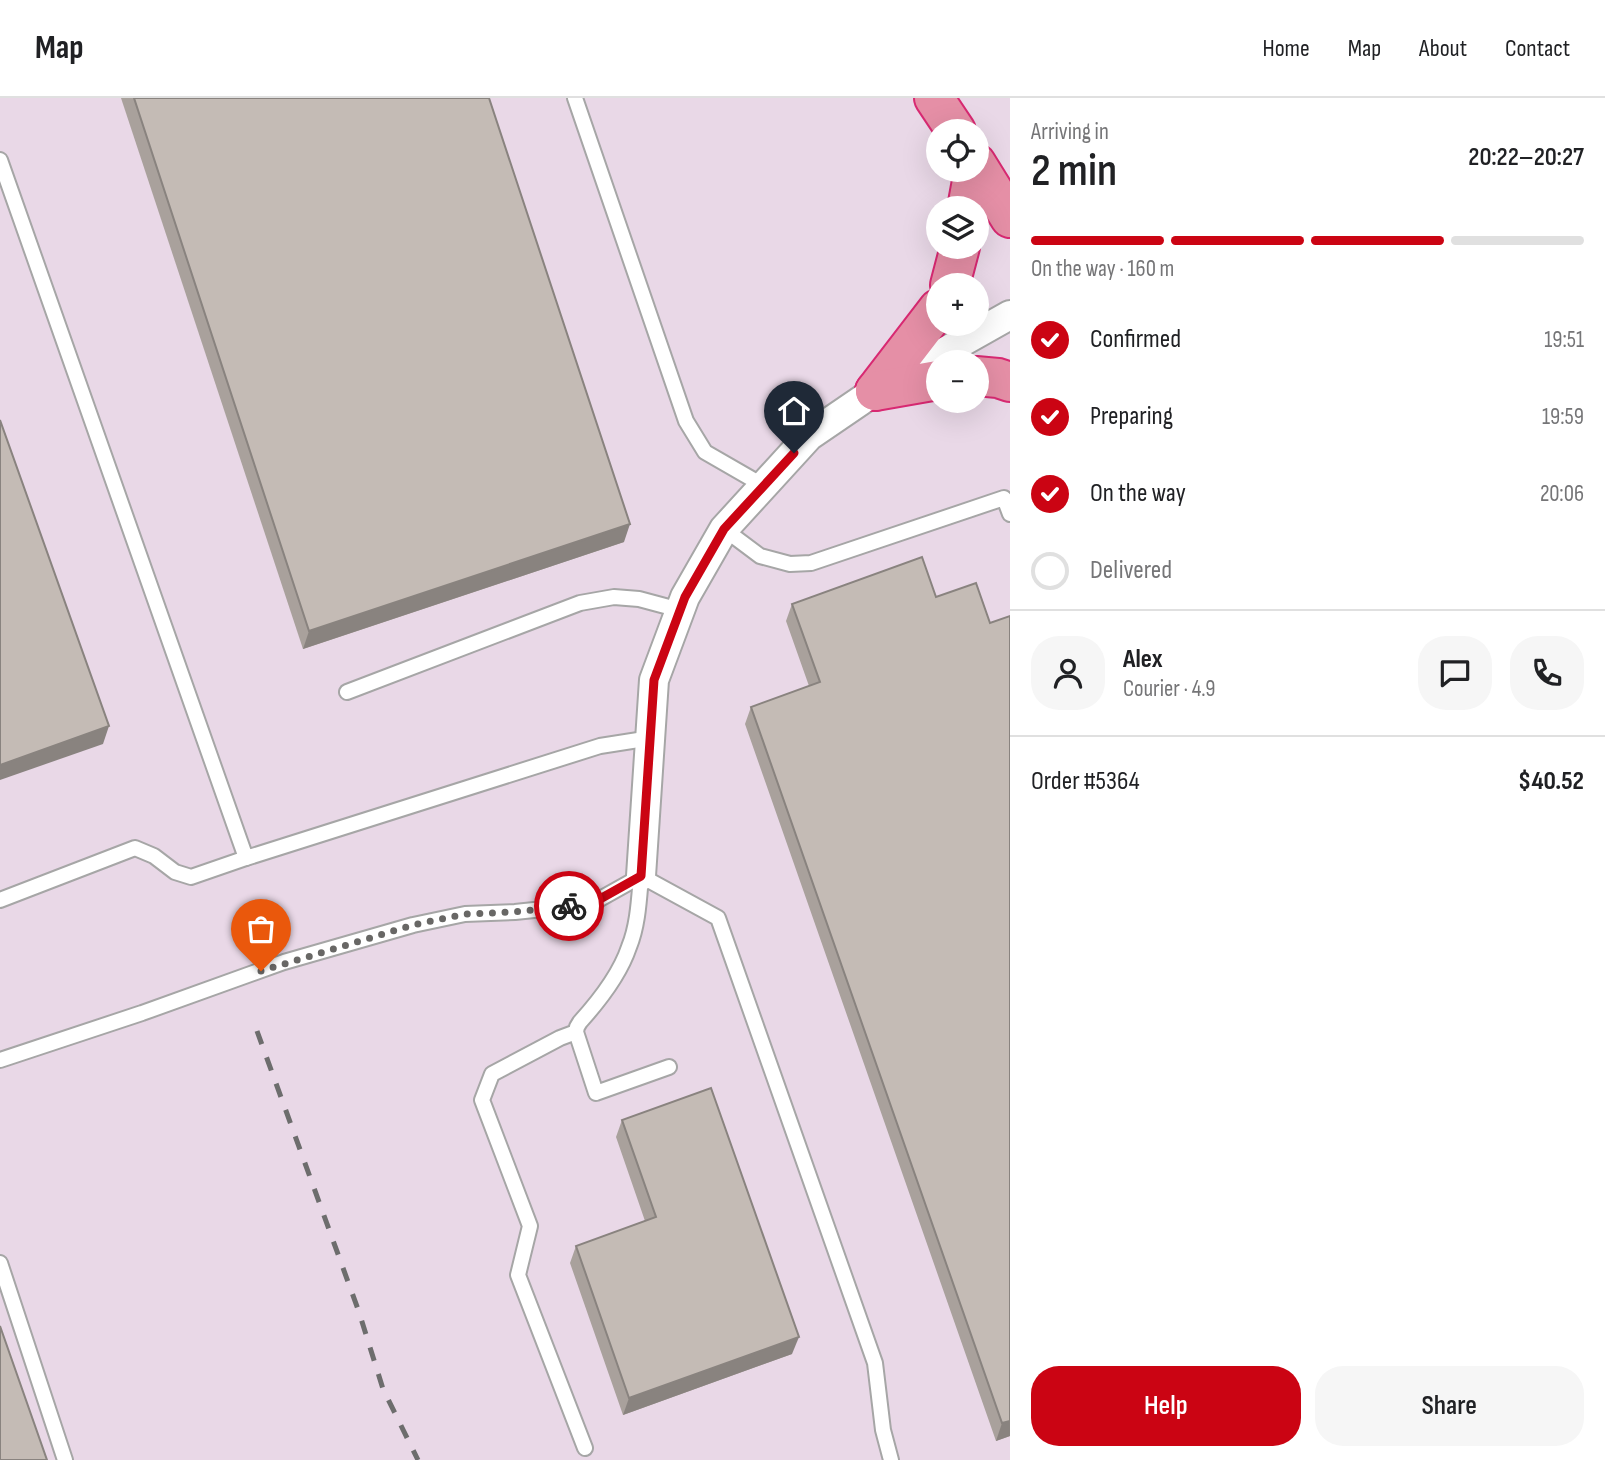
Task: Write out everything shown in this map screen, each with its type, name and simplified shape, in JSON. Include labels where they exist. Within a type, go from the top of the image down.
[{"type":"highway","points":[[934,98],[948,119]]},
{"type":"highway","points":[[989,168],[1010,178]]},
{"type":"highway","points":[[988,182],[1010,218]]},
{"type":"highway","points":[[875,391],[926,325]]},
{"type":"highway","points":[[989,377],[1010,382]]},
{"type":"highway","points":[[875,391],[926,382]]},
{"type":"street","points":[[641,876],[654,680],[685,597],[724,529],[809,436],[875,391],[1010,315]]},
{"type":"lane","points":[[575,98],[686,421],[705,452],[764,486]]},
{"type":"lane","points":[[0,160],[246,858]]},
{"type":"lane","points":[[724,529],[760,556],[790,564],[811,563],[1004,498],[1010,514]]},
{"type":"lane","points":[[346,692],[580,603],[614,597],[639,599],[680,610]]},
{"type":"lane","points":[[0,900],[135,848],[155,856],[176,872],[191,877],[600,746],[651,738]]},
{"type":"lane","points":[[641,876],[636,919],[629,948],[608,987],[580,1022],[576,1032],[596,1093],[669,1067]]},
{"type":"lane","points":[[0,1060],[284,962],[413,925],[465,914],[591,904],[641,876]]},
{"type":"lane","points":[[641,876],[718,918],[875,1363],[883,1430],[891,1460]]},
{"type":"lane","points":[[576,1032],[492,1074],[482,1100],[530,1226],[518,1275],[585,1448]]},
{"type":"lane","points":[[0,1263],[65,1460]]},
{"type":"shaded area","points":[[0,98],[1010,98],[1010,1460],[0,1460]]},
{"type":"building","points":[[134,98],[489,98],[630,524],[309,631]]},
{"type":"building","points":[[0,420],[109,726],[0,765]]},
{"type":"building","points":[[922,557],[936,597],[976,583],[990,623],[1010,616],[1010,1421],[1002,1423],[751,707],[820,682],[792,604]]},
{"type":"building","points":[[711,1088],[799,1337],[629,1398],[576,1246],[656,1217],[622,1120]]},
{"type":"building","points":[[0,1326],[47,1460],[0,1460]]},
{"type":"railway","points":[[257,1031],[359,1312],[383,1389],[418,1460]]},
{"type":"way so far","points":[[261,971],[413,925],[465,914],[569,906]]},
{"type":"route","points":[[569,906],[591,904],[641,876],[654,680],[685,597],[724,529],[794,453]]}]
